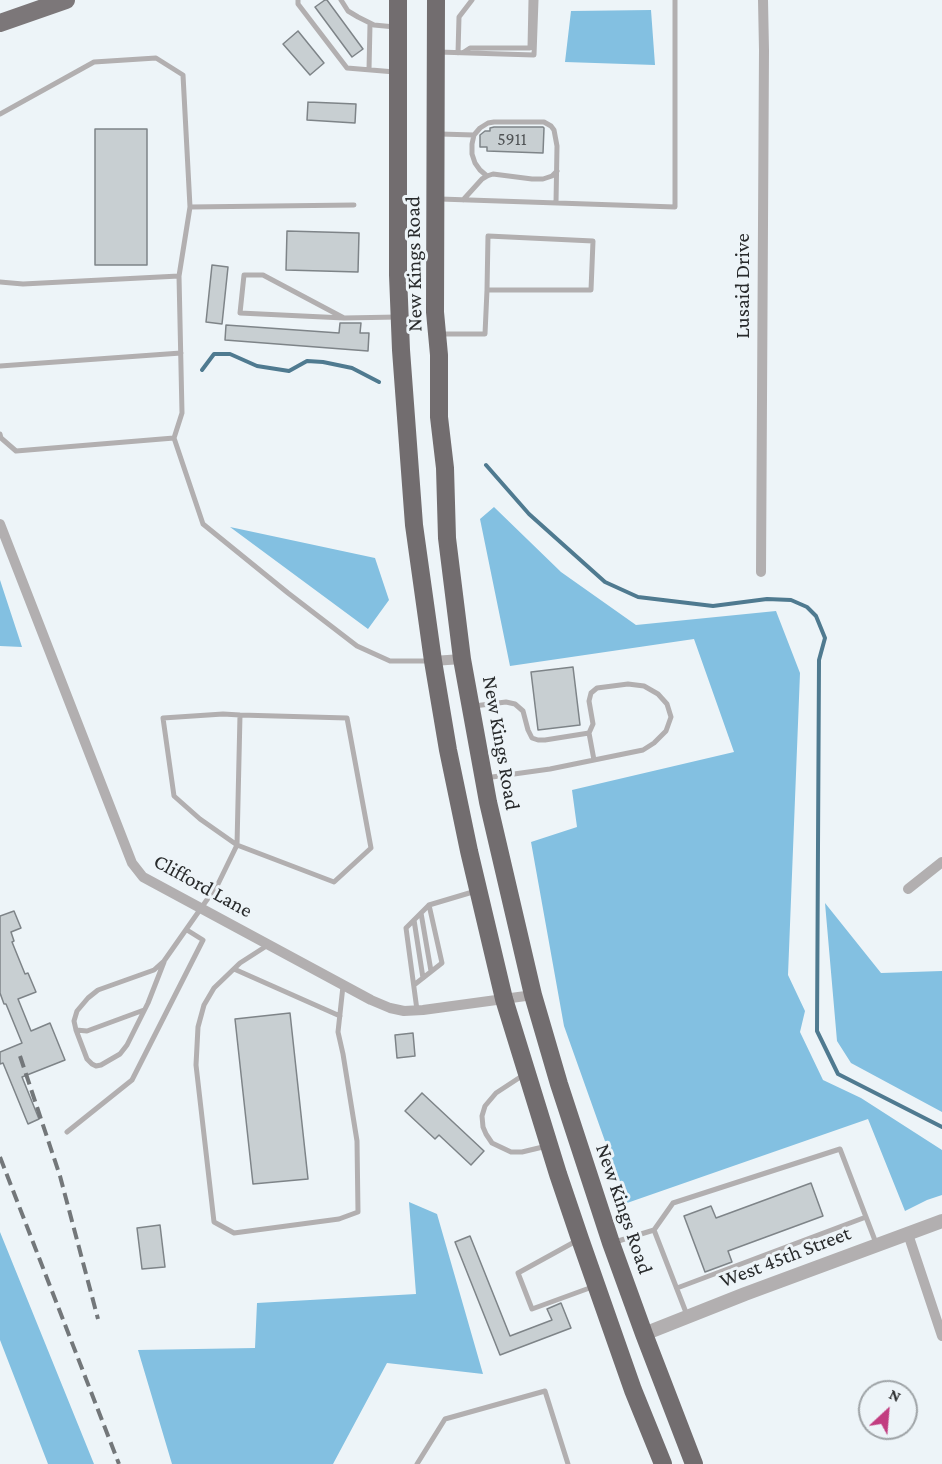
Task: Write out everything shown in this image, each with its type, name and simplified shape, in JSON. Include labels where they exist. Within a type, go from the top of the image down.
[{"type":"highway","name":"New Kings Road","points":[[398,0],[398,275],[406,432],[414,525],[448,750],[504,999],[526,1073],[580,1239],[633,1390],[663,1464]]},
{"type":"highway","name":"New Kings Road","points":[[436,0],[435,312],[439,355],[439,417],[445,468],[447,538],[462,659],[493,824],[532,995],[610,1243],[694,1464]]},
{"type":"highway","points":[[599,1291],[623,1322],[633,1330],[644,1334],[638,1344],[634,1362],[633,1390]]},
{"type":"main road","points":[[0,23],[66,0]]},
{"type":"street","name":"Lusaid Drive","points":[[761,572],[763,0]]},
{"type":"street","name":"Clifford Lane","points":[[0,524],[132,864],[143,877],[343,986],[390,1008],[417,1011],[532,995]]},
{"type":"street","points":[[433,661],[462,659]]},
{"type":"street","points":[[908,889],[942,862]]},
{"type":"street","name":"West 45th Street","points":[[644,1334],[942,1221]]},
{"type":"street","points":[[908,1234],[942,1336]]},
{"type":"lane","points":[[298,0],[298,4],[346,68],[398,73]]},
{"type":"lane","points":[[341,0],[348,11],[370,24],[398,27]]},
{"type":"lane","points":[[460,53],[459,17],[472,0]]},
{"type":"lane","points":[[460,53],[470,48],[530,48],[531,0]]},
{"type":"lane","points":[[436,52],[534,55],[536,0]]},
{"type":"lane","points":[[435,199],[675,207],[675,0]]},
{"type":"lane","points":[[369,70],[370,24]]},
{"type":"lane","points":[[0,114],[94,62],[156,58],[183,75],[190,207],[180,276],[182,413],[174,438],[203,524],[357,646],[390,660],[433,661]]},
{"type":"lane","points":[[487,176],[480,170],[472,154],[474,135],[480,128],[494,122],[544,122],[554,130],[557,146],[556,203]]},
{"type":"lane","points":[[435,134],[474,135]]},
{"type":"lane","points":[[463,200],[482,178],[493,174],[543,179],[552,176],[557,171]]},
{"type":"lane","points":[[190,207],[354,205]]},
{"type":"lane","points":[[437,334],[485,334],[488,236],[593,241],[591,290],[487,290]]},
{"type":"lane","points":[[344,318],[263,275],[244,275],[240,313],[344,318],[399,317]]},
{"type":"lane","points":[[0,282],[23,284],[180,276]]},
{"type":"lane","points":[[0,366],[181,353]]},
{"type":"lane","points":[[0,434],[1,438],[16,451],[174,438]]},
{"type":"lane","points":[[484,778],[550,769],[643,750],[666,731],[671,717],[663,699],[644,686],[628,684],[597,688],[591,693],[589,702],[593,724],[589,733],[594,760]]},
{"type":"lane","points":[[471,706],[506,702],[515,704],[523,711],[532,738],[538,740],[589,733]]},
{"type":"lane","points":[[223,714],[347,718],[371,848],[334,882],[237,845],[200,819],[174,796],[163,718],[223,714]]},
{"type":"lane","points":[[164,961],[128,1045],[120,1054],[96,1066],[87,1059],[76,1030],[74,1021],[77,1011],[98,990],[154,970],[164,961],[218,884],[237,845],[240,715]]},
{"type":"lane","points":[[417,1011],[406,928],[429,905],[478,891]]},
{"type":"lane","points":[[414,985],[441,963],[429,905]]},
{"type":"lane","points":[[421,913],[431,971]]},
{"type":"lane","points":[[414,920],[423,978]]},
{"type":"lane","points":[[67,1132],[132,1080],[203,940],[187,930]]},
{"type":"lane","points":[[268,945],[234,969],[214,987],[204,1005],[198,1027],[196,1065],[214,1222],[234,1233],[339,1219],[358,1212],[357,1141],[338,1032],[343,986]]},
{"type":"lane","points":[[234,969],[340,1017]]},
{"type":"lane","points":[[76,1030],[87,1031],[144,1011]]},
{"type":"lane","points":[[526,1073],[496,1094],[485,1106],[482,1116],[483,1126],[492,1143],[511,1152],[529,1151],[549,1146]]},
{"type":"lane","points":[[610,1243],[654,1230],[674,1203],[840,1149],[876,1245]]},
{"type":"lane","points":[[677,1288],[866,1217]]},
{"type":"lane","points":[[654,1230],[688,1317]]},
{"type":"lane","points":[[580,1239],[518,1273],[532,1309],[599,1291]]},
{"type":"lane","points":[[417,1464],[445,1419],[545,1391],[568,1464]]},
{"type":"shaded area","points":[[651,10],[655,65],[565,62],[571,11]]},
{"type":"shaded area","points":[[494,507],[561,572],[636,625],[776,611],[800,673],[788,975],[805,1011],[800,1032],[823,1080],[861,1098],[942,1150],[942,1195],[905,1211],[868,1119],[627,1203],[564,1026],[531,842],[577,827],[572,790],[734,752],[694,639],[510,666],[480,519]]},
{"type":"shaded area","points":[[230,527],[375,558],[389,600],[368,629]]},
{"type":"shaded area","points":[[0,580],[22,647],[0,646]]},
{"type":"shaded area","points":[[825,903],[881,973],[942,971],[942,1112],[851,1063],[837,1041]]},
{"type":"shaded area","points":[[409,1202],[437,1214],[483,1374],[387,1363],[333,1464],[172,1464],[138,1350],[255,1348],[257,1303],[416,1294]]},
{"type":"shaded area","points":[[0,1232],[94,1464],[48,1464],[0,1340]]},
{"type":"building","points":[[325,0],[363,49],[352,57],[315,7]]},
{"type":"building","points":[[298,31],[324,63],[310,75],[283,44]]},
{"type":"building","points":[[308,102],[356,104],[355,123],[307,120]]},
{"type":"building","points":[[494,127],[543,127],[543,153],[487,151],[487,147],[480,147],[480,135]]},
{"type":"building","points":[[95,129],[147,129],[147,265],[95,265]]},
{"type":"building","points":[[287,231],[359,233],[358,272],[286,270]]},
{"type":"building","points":[[212,265],[228,267],[222,324],[206,322]]},
{"type":"building","points":[[340,323],[361,323],[360,333],[369,333],[368,351],[225,340],[226,325],[339,333]]},
{"type":"building","points":[[573,667],[580,725],[538,730],[531,672]]},
{"type":"building","points":[[14,911],[21,928],[11,932],[14,941],[12,942],[25,974],[28,973],[36,992],[18,999],[31,1031],[50,1023],[65,1060],[22,1077],[39,1119],[28,1124],[3,1063],[0,1064],[0,1052],[22,1043],[0,993],[0,916]]},
{"type":"building","points":[[290,1013],[308,1179],[253,1184],[235,1019]]},
{"type":"building","points":[[413,1033],[415,1056],[397,1058],[395,1035]]},
{"type":"building","points":[[422,1093],[484,1151],[471,1165],[439,1135],[435,1139],[405,1111]]},
{"type":"building","points":[[811,1183],[823,1216],[728,1251],[732,1262],[705,1272],[684,1216],[711,1206],[716,1218]]},
{"type":"building","points":[[160,1225],[165,1267],[142,1269],[137,1228]]},
{"type":"building","points":[[470,1236],[510,1336],[552,1320],[547,1309],[561,1303],[571,1328],[500,1355],[455,1242]]},
{"type":"waterway","points":[[202,370],[214,354],[230,354],[257,366],[289,371],[307,361],[323,362],[352,368],[379,382]]},
{"type":"waterway","points":[[486,465],[529,514],[605,582],[638,597],[713,606],[767,599],[791,600],[807,607],[816,616],[825,638],[819,660],[817,1031],[838,1074],[942,1127]]},
{"type":"railway","points":[[20,1056],[60,1176],[98,1319]]},
{"type":"railway","points":[[0,1157],[119,1464]]}]
